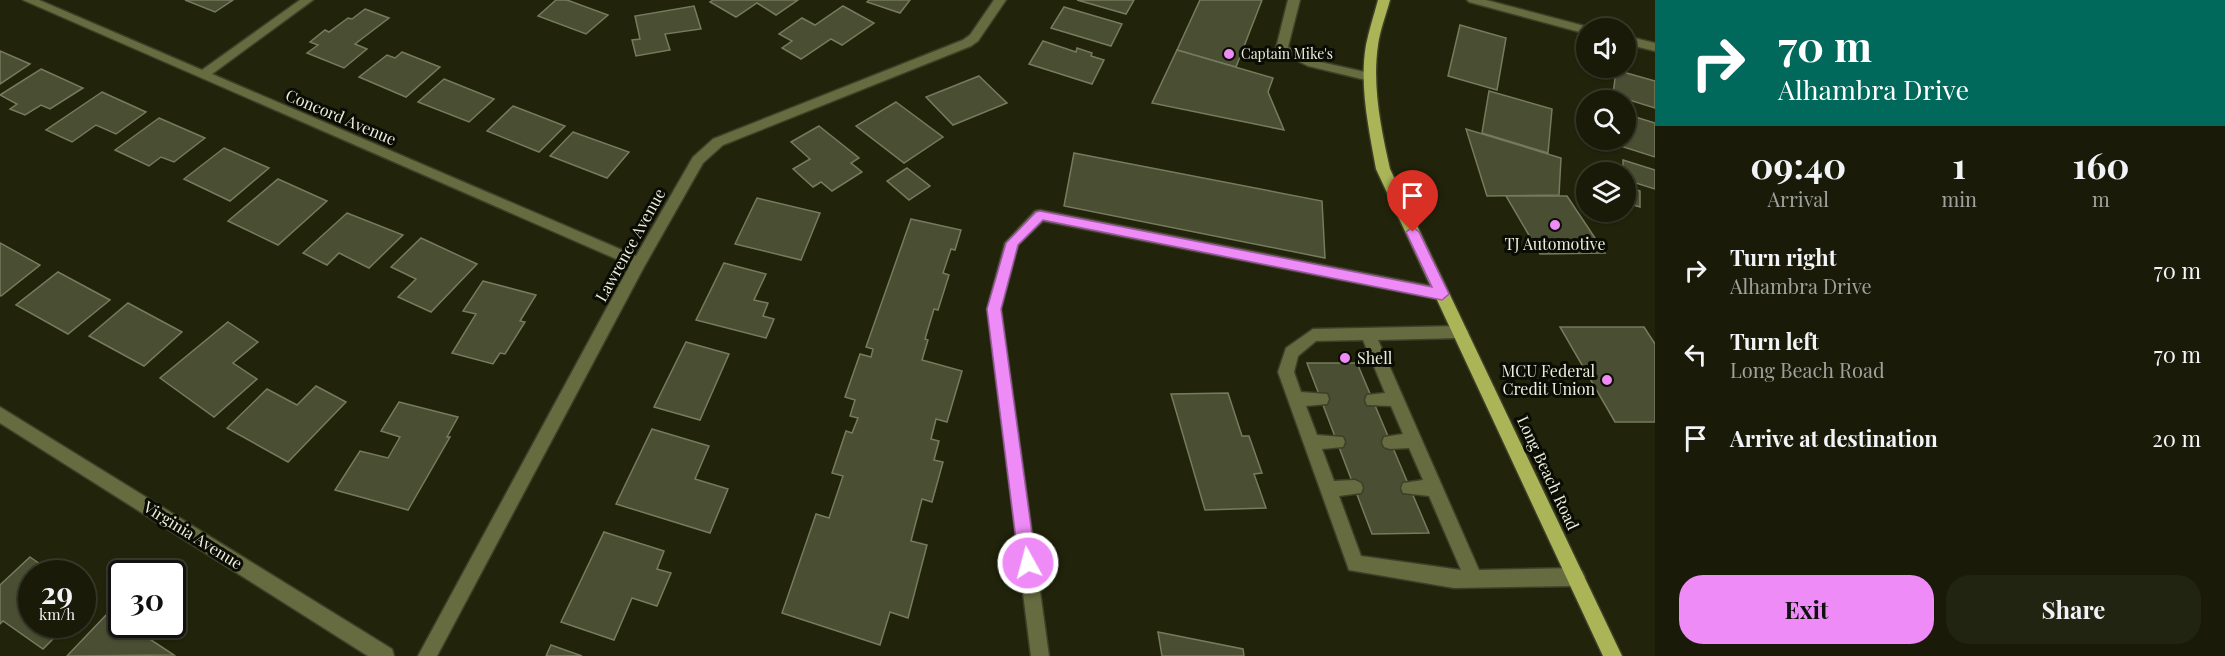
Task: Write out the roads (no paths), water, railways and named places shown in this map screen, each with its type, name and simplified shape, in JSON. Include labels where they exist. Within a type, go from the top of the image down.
[{"type":"main road","name":"Long Beach Road","points":[[1384,0],[1372,44],[1370,77],[1375,129],[1383,169],[1613,656]]},
{"type":"street","name":"Concord Avenue","points":[[29,0],[639,263]]},
{"type":"street","points":[[203,75],[307,0]]},
{"type":"street","name":"Lawrence Avenue","points":[[427,656],[639,263],[698,160],[718,142],[967,43],[974,38],[1000,0]]},
{"type":"street","points":[[1294,0],[1282,48],[1290,56],[1305,61],[1370,77]]},
{"type":"street","points":[[1473,0],[1576,27]]},
{"type":"street","points":[[1636,42],[1655,47]]},
{"type":"street","points":[[1040,656],[994,309],[1012,243],[1040,215],[1442,294]]},
{"type":"street","points":[[1460,332],[1312,335],[1291,353],[1287,372],[1355,564],[1454,579],[1576,577]]},
{"type":"street","points":[[1368,334],[1474,579]]},
{"type":"street","points":[[1296,399],[1321,399]]},
{"type":"street","points":[[1372,400],[1397,399]]},
{"type":"street","name":"Virginia Avenue","points":[[0,414],[385,656]]},
{"type":"street","points":[[1390,442],[1414,441]]},
{"type":"street","points":[[1311,442],[1337,442]]},
{"type":"street","points":[[1328,489],[1355,488]]},
{"type":"street","points":[[1409,488],[1435,488]]},
{"type":"place","name":"Captain Mike's","points":[[1229,54]]},
{"type":"place","name":"TJ Automotive","points":[[1555,225]]},
{"type":"place","name":"Shell","points":[[1345,358]]},
{"type":"place","name":"MCU Federal Credit Union","points":[[1607,380]]}]
